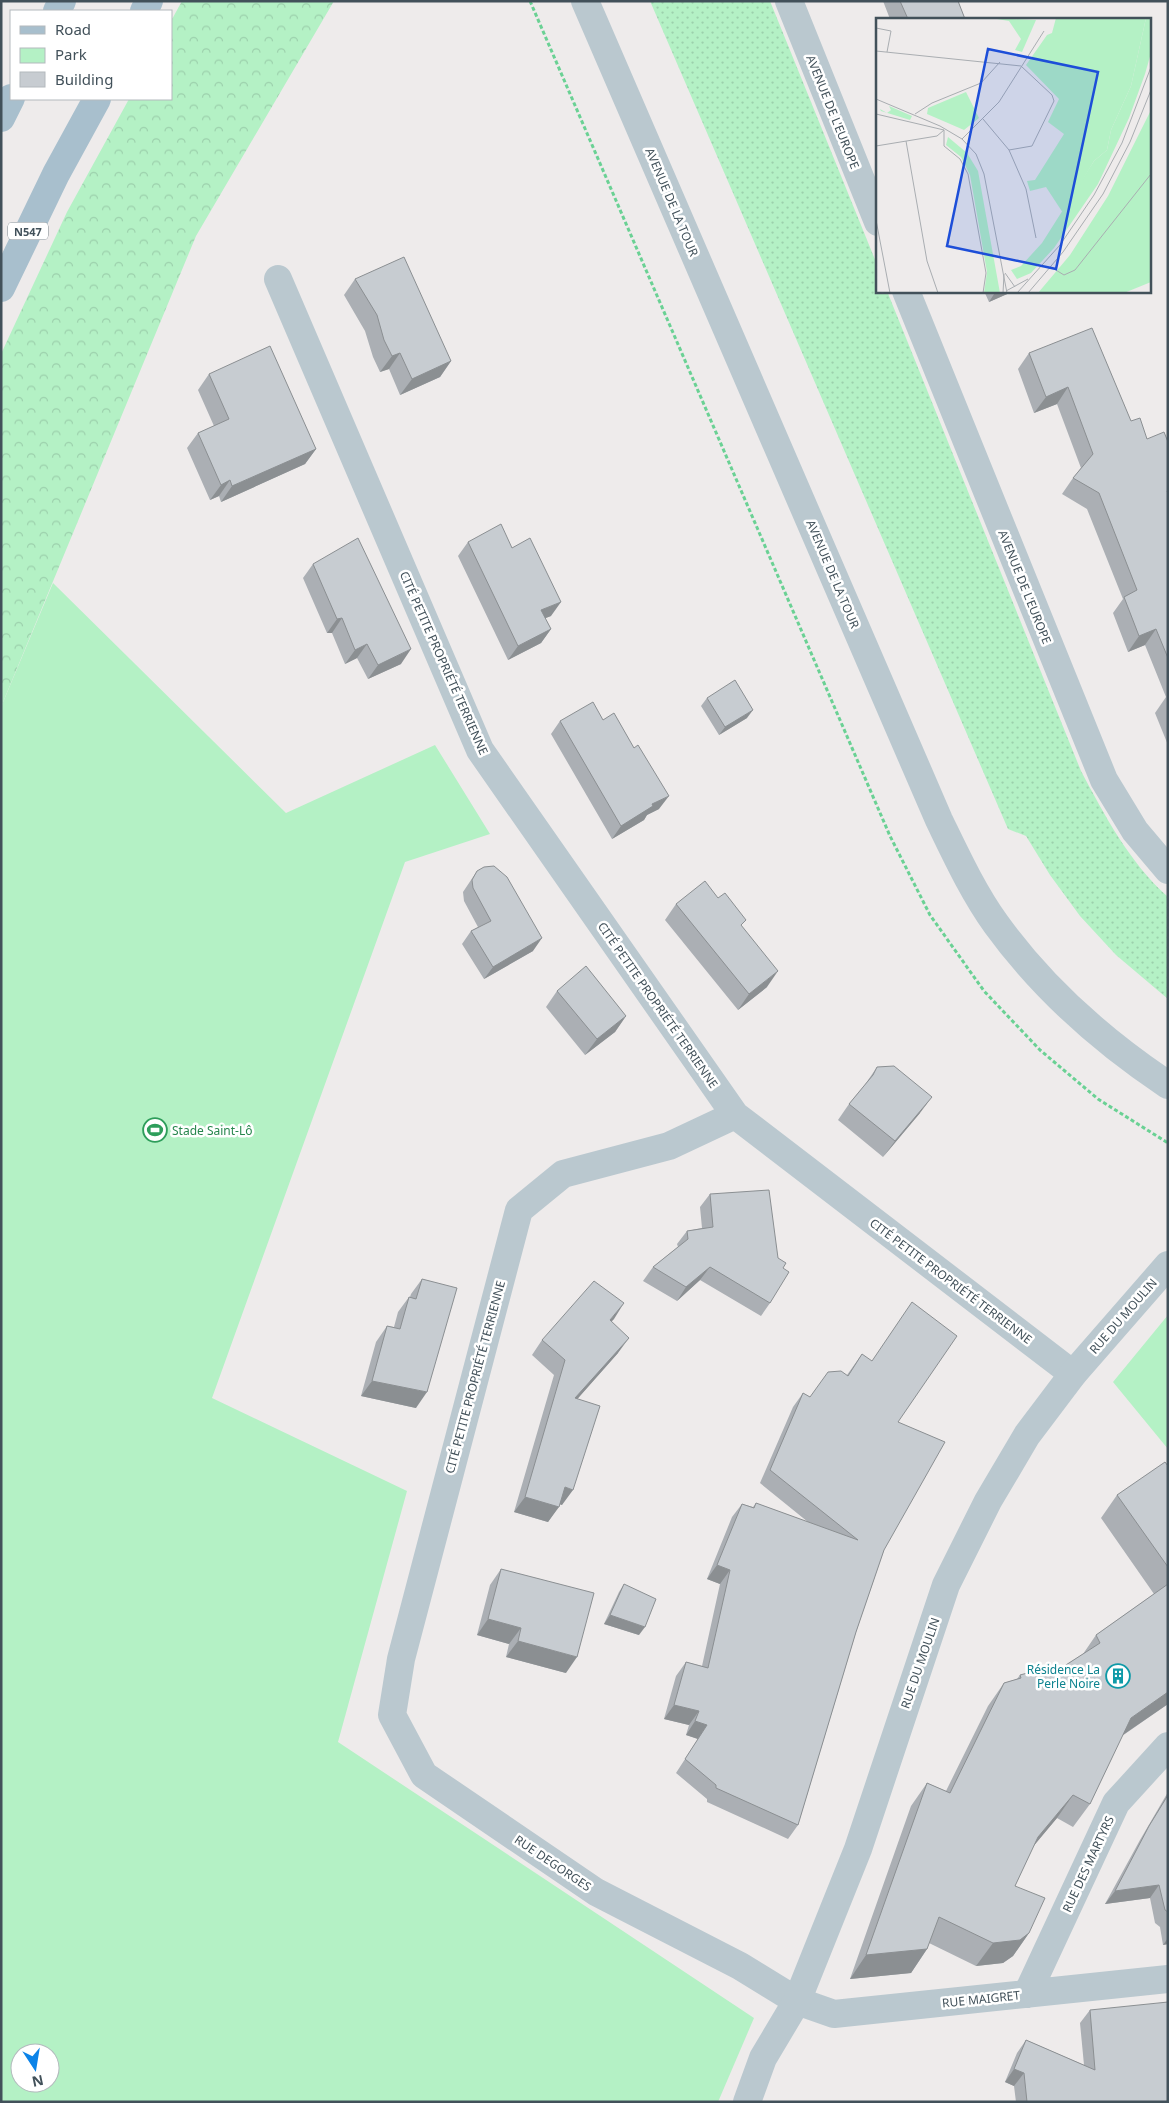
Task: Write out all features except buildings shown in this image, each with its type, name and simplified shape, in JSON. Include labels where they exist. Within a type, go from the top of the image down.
[{"type":"main road","points":[[1,118],[10,100]]},
{"type":"main road","name":"N547","points":[[1,288],[56,174],[96,100]]},
{"type":"street","name":"AVENUE DE LA TOUR","points":[[586,1],[936,811],[965,872],[996,923],[1049,988],[1110,1044],[1168,1086]]},
{"type":"street","name":"AVENUE DE L'EUROPE","points":[[789,1],[876,217]]},
{"type":"street","name":"CITÉ PETITE PROPRIÉTÉ TERRIENNE","points":[[278,279],[480,750],[735,1115],[1073,1374]]},
{"type":"street","name":"AVENUE DE L'EUROPE","points":[[906,292],[1104,780],[1134,831],[1168,870]]},
{"type":"street","name":"CITÉ PETITE PROPRIÉTÉ TERRIENNE","points":[[401,1659],[519,1210],[563,1174],[669,1146],[735,1115]]},
{"type":"street","name":"RUE DU MOULIN","points":[[747,2102],[763,2058],[796,2001],[858,1849],[946,1585],[988,1501],[1022,1444],[1073,1374],[1168,1265]]},
{"type":"street","name":"RUE DEGORGES","points":[[401,1659],[392,1715],[424,1775],[596,1892],[740,1966],[796,2001]]},
{"type":"street","name":"RUE DES MARTYRS","points":[[1028,1994],[1116,1803],[1168,1746]]},
{"type":"street","name":"RUE MAIGRET","points":[[796,2001],[834,2014],[1168,1979]]},
{"type":"green space","points":[[182,1],[334,1],[196,236],[1,707],[1,354],[67,212],[128,100],[172,100],[172,19]]},
{"type":"green space","points":[[650,1],[770,1],[876,262],[876,292],[887,292],[1081,771],[1130,854],[1141,869],[1168,897],[1168,999],[1116,955],[1080,916],[1050,875],[1026,836],[1008,829]]},
{"type":"green space","name":"Stade Saint-Lô","points":[[53,583],[286,813],[435,745],[490,834],[405,862],[212,1398],[407,1491],[338,1742],[754,2018],[718,2102],[1,2102],[1,707]]},
{"type":"green space","points":[[1168,1315],[1168,1449],[1113,1382]]},
{"type":"place","name":"Stade Saint-Lô","points":[[155,1130]]},
{"type":"place","name":"Résidence La Perle Noire","points":[[1118,1676]]}]
